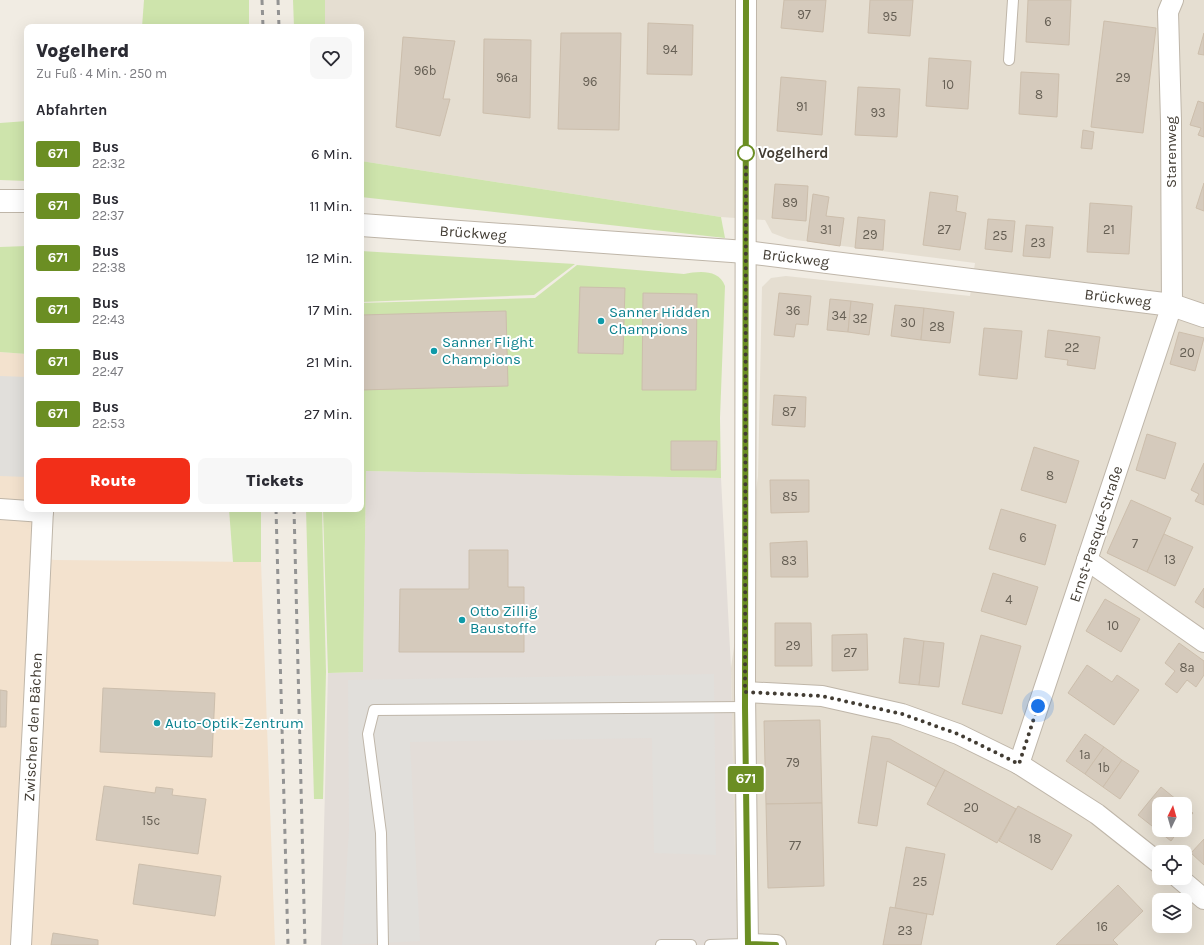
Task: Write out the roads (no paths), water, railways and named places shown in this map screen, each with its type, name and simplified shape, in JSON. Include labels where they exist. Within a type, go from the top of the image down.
[{"type":"street","points":[[746,0],[745,699],[748,945],[776,945]]},
{"type":"street","name":"Starenweg","points":[[1172,305],[1171,121],[1168,12],[1173,0]]},
{"type":"street","points":[[0,201],[24,201]]},
{"type":"street","name":"Brückweg","points":[[364,225],[746,252],[1172,305],[1204,316]]},
{"type":"street","name":"Ernst-Pasqué-Straße","points":[[1019,764],[1172,305]]},
{"type":"street","points":[[0,509],[24,510]]},
{"type":"street","name":"Zwischen den Bächen","points":[[21,945],[43,512]]},
{"type":"street","points":[[1087,560],[1204,642]]},
{"type":"street","points":[[745,699],[822,696],[902,714],[958,734],[1019,764],[1097,814],[1152,857]]},
{"type":"street","points":[[1187,885],[1204,899]]},
{"type":"lane","points":[[1009,60],[1013,0]]},
{"type":"lane","points":[[383,945],[381,833],[368,734],[374,710],[745,699]]},
{"type":"lane","points":[[660,945],[691,945]]},
{"type":"lane","points":[[710,945],[748,945]]},
{"type":"railway","points":[[262,0],[263,24]]},
{"type":"railway","points":[[278,0],[279,24]]},
{"type":"railway","points":[[276,512],[288,945]]},
{"type":"railway","points":[[294,512],[305,945]]},
{"type":"place","name":"Vogelherd","points":[[746,153]]},
{"type":"place","name":"Sanner Hidden Champions","points":[[601,321]]},
{"type":"place","name":"Sanner Flight Champions","points":[[434,351]]},
{"type":"place","name":"Otto Zillig Baustoffe","points":[[462,620]]},
{"type":"place","name":"Auto-Optik-Zentrum","points":[[157,723]]}]
